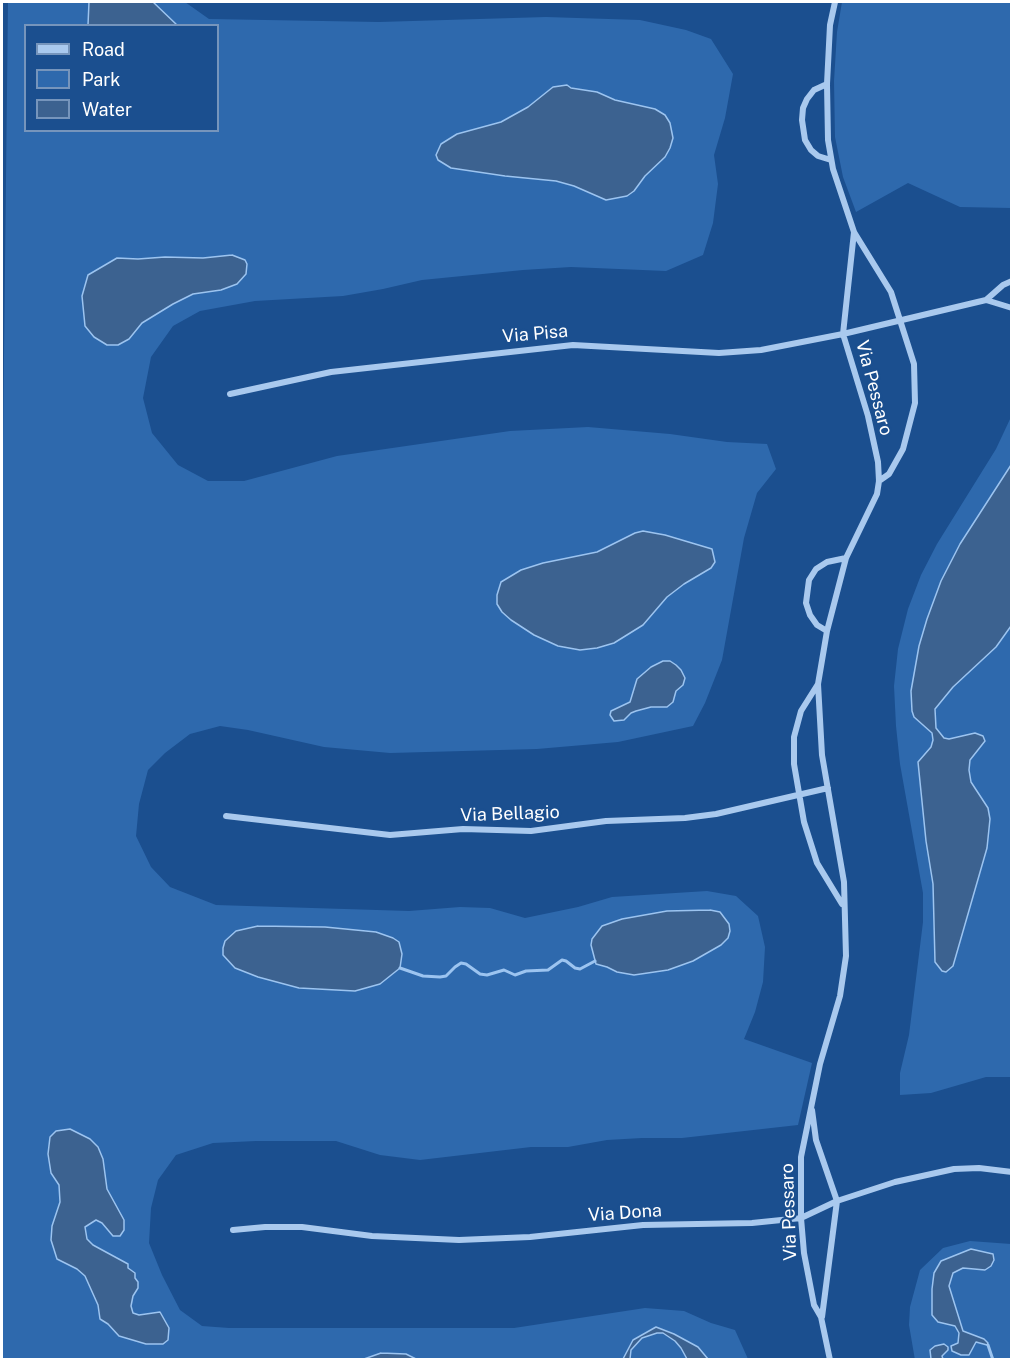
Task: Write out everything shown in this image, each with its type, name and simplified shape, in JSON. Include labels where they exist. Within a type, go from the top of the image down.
[{"type":"street","name":"Via Pessaro","points":[[836,2],[830,25],[827,84],[828,140],[831,160],[854,232],[891,292],[914,364],[915,403],[903,449],[889,474],[879,481]]},
{"type":"street","points":[[827,84],[814,90],[807,99],[803,108],[802,120],[805,140],[811,150],[824,159],[831,160]]},
{"type":"street","name":"Via Pessaro","points":[[822,1317],[814,1305],[808,1278],[801,1218],[801,1157],[820,1064],[840,996],[846,956],[844,882],[822,755],[819,684],[827,631],[846,558],[877,494],[879,481],[878,462],[868,416],[843,334],[854,232]]},
{"type":"street","points":[[986,300],[1011,281]]},
{"type":"street","points":[[986,300],[1011,308]]},
{"type":"street","name":"Via Pisa","points":[[230,394],[331,372],[573,345],[719,353],[761,350],[843,334],[986,300]]},
{"type":"street","points":[[827,631],[817,625],[810,615],[806,603],[809,580],[816,570],[827,562],[846,558]]},
{"type":"street","name":"Via Pessaro","points":[[819,684],[801,711],[794,738],[794,764],[804,822],[818,863],[844,907]]},
{"type":"street","name":"Via Bellagio","points":[[226,816],[390,835],[463,830],[531,831],[606,821],[685,818],[716,814],[828,788]]},
{"type":"street","name":"Via Pessaro","points":[[812,1104],[816,1140],[837,1201],[822,1317],[830,1359]]},
{"type":"street","name":"Via Dona","points":[[233,1230],[302,1227],[372,1236],[459,1240],[530,1237],[643,1225],[752,1223],[801,1218],[837,1201],[895,1182],[954,1169],[979,1168],[1011,1172]]},
{"type":"green space","points":[[8,2],[185,2],[209,19],[379,22],[546,17],[640,20],[686,30],[711,39],[733,74],[725,118],[714,155],[718,184],[713,223],[703,255],[666,271],[571,267],[523,270],[422,280],[343,296],[255,301],[200,311],[173,326],[151,357],[143,398],[152,433],[178,465],[208,481],[244,481],[337,456],[510,431],[588,427],[767,444],[776,469],[757,493],[744,538],[722,660],[693,726],[618,742],[537,749],[390,753],[324,747],[220,726],[190,734],[165,753],[148,770],[139,804],[136,836],[151,867],[170,887],[216,905],[409,911],[460,907],[490,908],[525,918],[612,897],[707,891],[736,896],[758,916],[765,947],[763,982],[755,1012],[744,1039],[812,1063],[798,1125],[682,1138],[607,1140],[568,1147],[531,1147],[420,1160],[380,1155],[336,1141],[213,1143],[176,1155],[158,1180],[151,1208],[149,1243],[180,1310],[202,1326],[229,1328],[514,1328],[645,1308],[684,1311],[711,1323],[735,1330],[748,1359],[2,1359],[2,531]]},
{"type":"green space","points":[[842,2],[1011,2],[1011,208],[960,207],[908,183],[856,212],[843,177],[835,137],[834,81],[837,32]]},
{"type":"green space","points":[[1011,417],[1011,1077],[986,1077],[931,1093],[900,1095],[900,1073],[909,1035],[923,922],[923,893],[900,764],[896,726],[894,686],[898,649],[908,609],[921,575],[937,544],[996,449]]},
{"type":"green space","points":[[970,1241],[1011,1244],[1011,1359],[915,1360],[909,1325],[910,1307],[920,1270],[943,1248]]},
{"type":"water","points":[[89,2],[153,2],[176,24],[88,24]]},
{"type":"water","points":[[567,85],[571,88],[597,92],[615,100],[655,109],[665,115],[670,123],[673,138],[665,157],[627,196],[606,200],[556,181],[451,168],[438,160],[436,155],[441,144],[457,134],[501,122],[528,107],[553,87]]},
{"type":"water","points":[[232,255],[245,260],[247,264],[246,274],[237,284],[221,290],[193,294],[173,304],[142,323],[129,339],[118,345],[107,345],[94,337],[85,326],[82,296],[88,275],[117,258],[203,258]]},
{"type":"water","points":[[1011,465],[1011,626],[996,647],[953,687],[935,709],[936,728],[944,738],[975,733],[983,736],[985,741],[970,760],[969,770],[971,782],[988,808],[990,819],[987,848],[953,966],[946,972],[942,971],[935,962],[933,884],[918,762],[931,747],[933,740],[932,733],[914,717],[911,691],[919,646],[941,581],[960,544]]},
{"type":"water","points":[[643,531],[712,549],[715,562],[711,568],[667,597],[643,625],[614,643],[580,650],[558,646],[534,635],[511,620],[497,604],[501,582],[521,570],[597,552]]},
{"type":"water","points":[[663,661],[670,661],[676,665],[685,678],[683,685],[676,691],[673,702],[667,707],[651,707],[631,713],[624,720],[614,721],[610,715],[611,711],[630,702],[637,679],[651,667]]},
{"type":"water","points":[[710,910],[720,912],[729,924],[728,938],[721,945],[693,961],[668,970],[634,975],[617,972],[596,964],[591,945],[592,939],[602,926],[622,919],[667,911]]},
{"type":"water","points":[[258,926],[325,927],[376,932],[399,942],[402,954],[400,968],[380,984],[355,991],[299,988],[258,977],[235,968],[223,955],[223,948],[225,941],[236,931]]},
{"type":"water","points":[[70,1129],[90,1139],[98,1147],[103,1159],[107,1189],[124,1220],[124,1230],[120,1236],[113,1236],[102,1223],[96,1220],[85,1227],[87,1239],[93,1245],[128,1264],[128,1268],[135,1273],[138,1288],[131,1306],[133,1313],[139,1315],[160,1312],[169,1328],[168,1340],[163,1344],[146,1344],[119,1336],[100,1319],[98,1305],[85,1276],[77,1269],[57,1259],[51,1240],[52,1226],[60,1202],[59,1185],[51,1173],[48,1154],[50,1137],[56,1131]]},
{"type":"water","points":[[971,1249],[993,1254],[994,1260],[991,1266],[985,1270],[963,1268],[953,1273],[949,1286],[963,1331],[984,1339],[988,1343],[987,1345],[976,1342],[969,1355],[961,1355],[952,1351],[951,1346],[958,1343],[959,1333],[955,1326],[938,1322],[932,1315],[932,1289],[934,1273],[941,1261]]},
{"type":"water","points":[[656,1327],[698,1347],[708,1359],[687,1359],[675,1341],[663,1333],[657,1333],[642,1338],[631,1350],[630,1359],[623,1359],[633,1340]]},
{"type":"water","points":[[944,1344],[948,1350],[942,1356],[943,1359],[931,1359],[930,1350]]},
{"type":"water","points":[[381,1353],[406,1354],[416,1359],[364,1359]]},
{"type":"waterway","points":[[400,968],[423,976],[440,977],[446,976],[461,963],[480,974],[487,975],[504,970],[515,975],[526,971],[548,970],[562,960],[580,969],[595,961]]},
{"type":"waterway","points":[[988,1345],[993,1360]]}]
